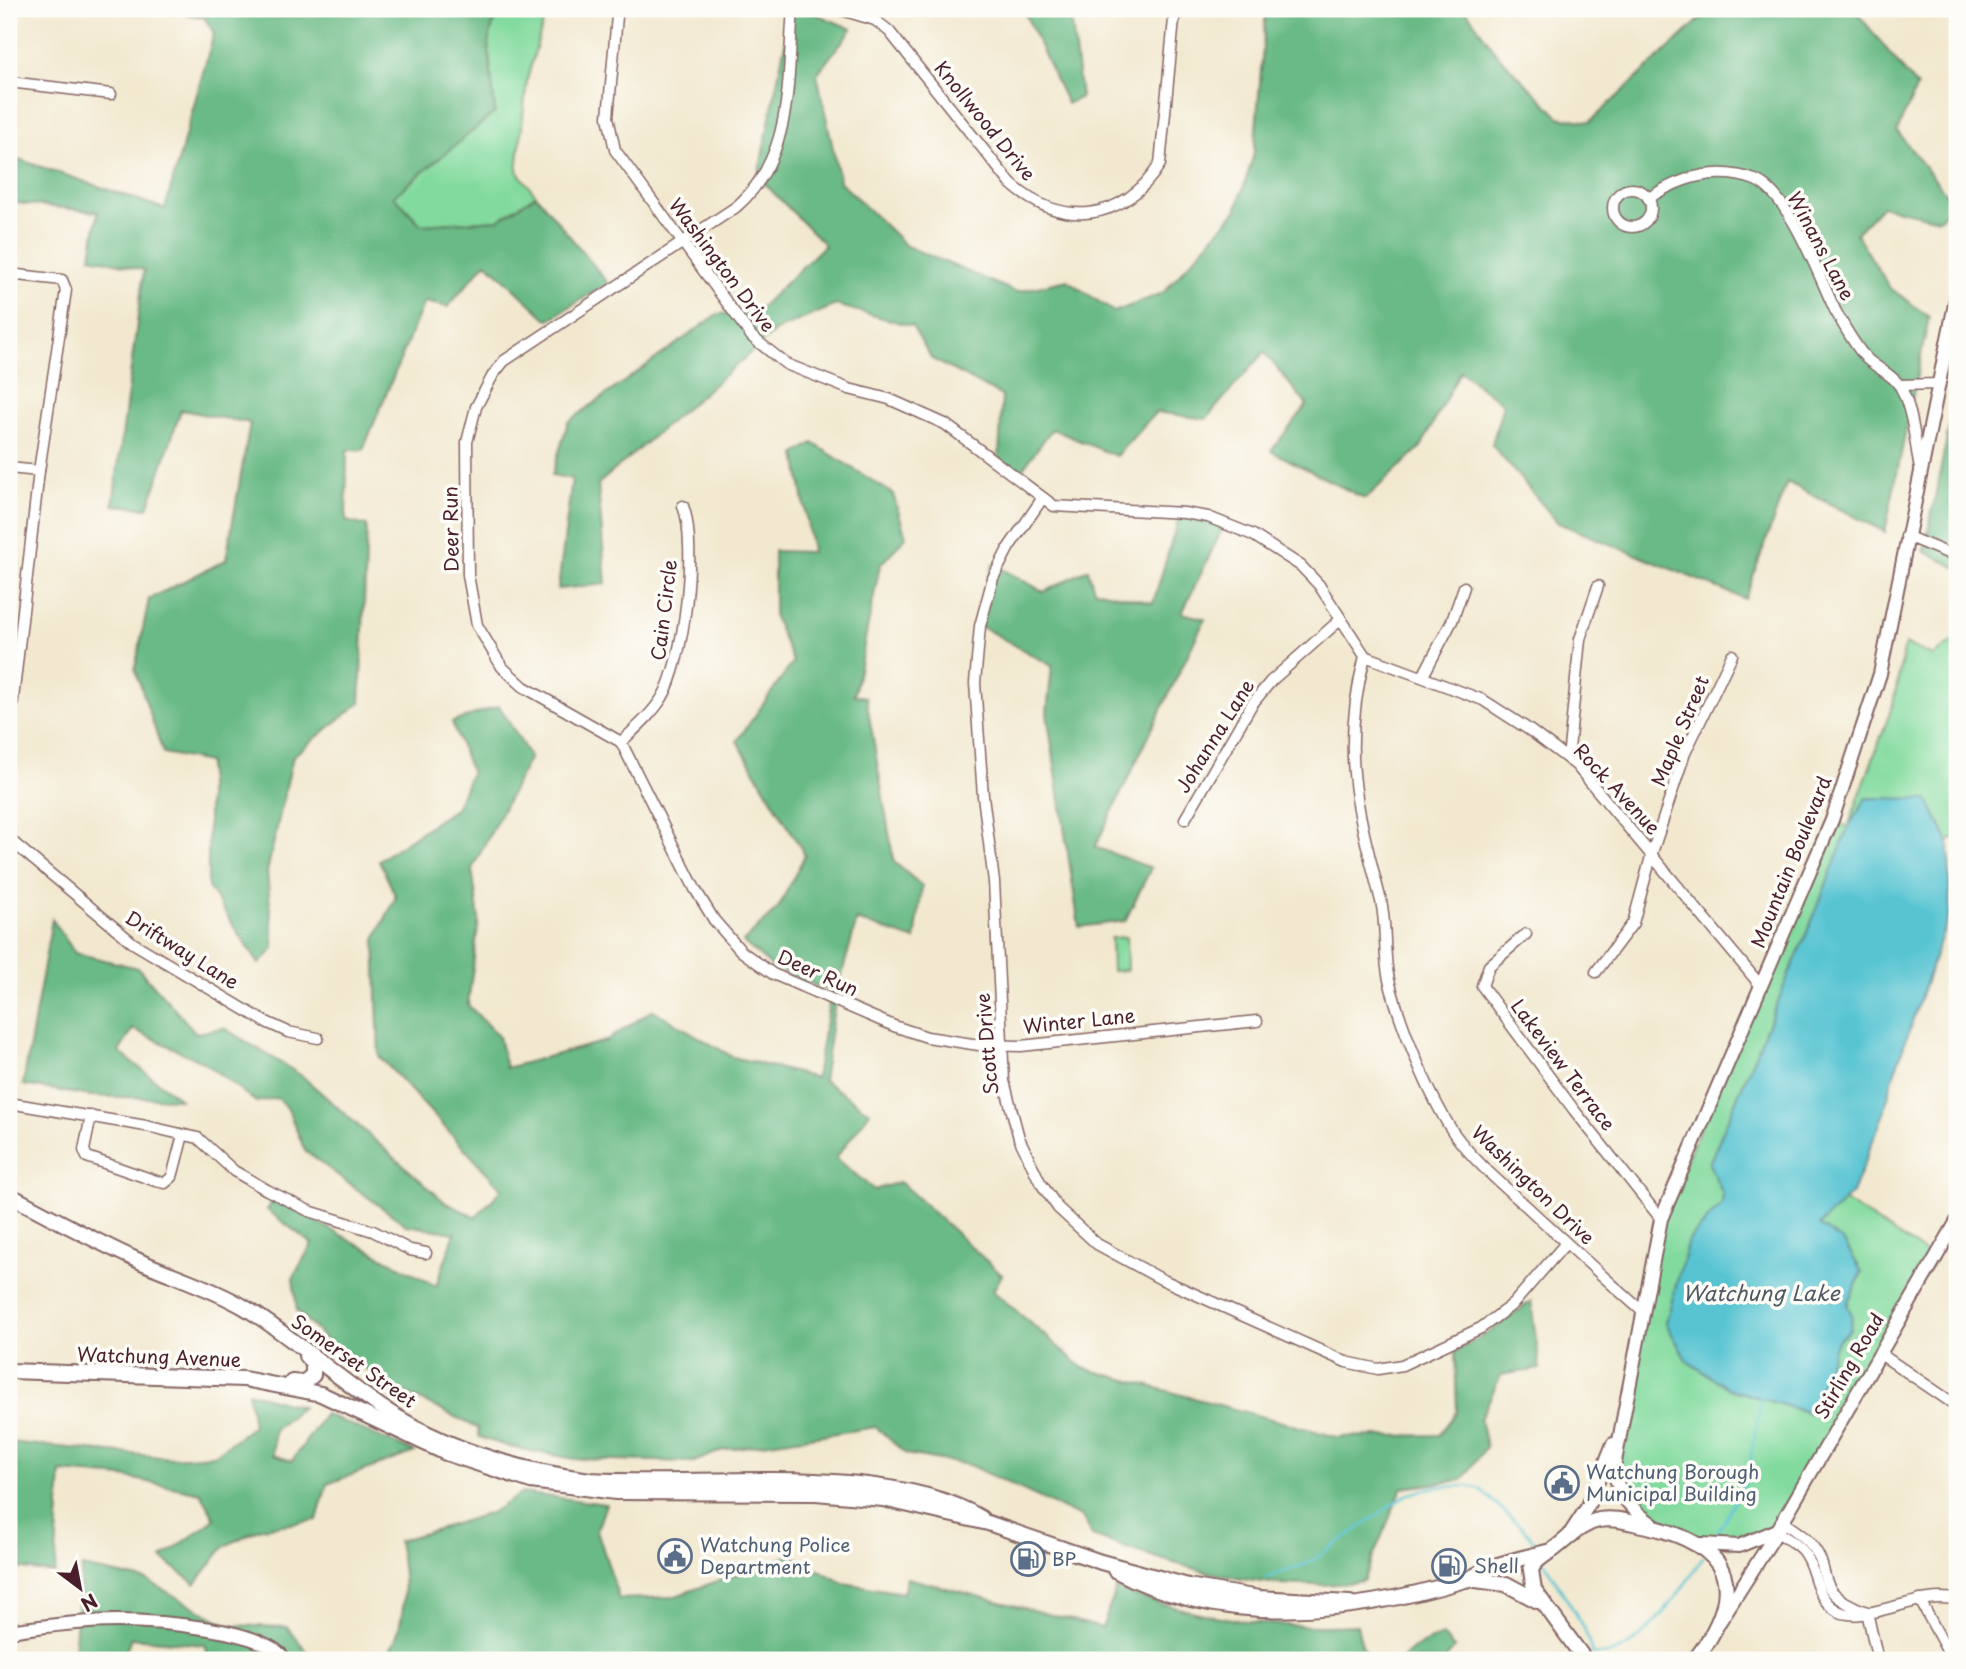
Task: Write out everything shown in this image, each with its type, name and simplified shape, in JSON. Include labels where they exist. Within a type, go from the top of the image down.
[{"type":"main road","name":"Somerset Street","points":[[9,1195],[90,1238],[227,1297],[400,1419],[462,1449],[514,1466],[600,1481],[810,1482],[862,1486],[946,1503],[965,1509],[988,1523]]},
{"type":"main road","points":[[244,1379],[303,1383],[311,1378],[315,1370],[313,1363],[285,1336]]},
{"type":"main road","name":"Watchung Avenue","points":[[9,1371],[244,1379],[308,1390]]},
{"type":"main road","name":"Somerset Street","points":[[308,1390],[352,1406],[468,1462],[542,1483],[616,1492],[838,1494],[906,1504],[988,1523],[1101,1562],[1235,1595],[1350,1603],[1399,1596],[1468,1579],[1487,1569],[1533,1559]]},
{"type":"main road","points":[[1578,1654],[1542,1604],[1530,1581],[1533,1559],[1553,1549],[1569,1535],[1606,1519],[1658,1528],[1711,1548],[1722,1570],[1726,1587],[1719,1623],[1695,1660]]},
{"type":"main road","name":"Somerset Street","points":[[1468,1579],[1516,1587],[1542,1604]]},
{"type":"street","name":"Deer Run","points":[[793,9],[782,132],[769,167],[756,190],[683,243],[504,361],[476,407],[467,442],[470,595],[483,639],[502,667],[518,682],[621,741],[695,888],[726,936],[741,951],[773,974],[866,1014]]},
{"type":"street","name":"Knollwood Drive","points":[[838,9],[875,20],[889,31],[1011,184],[1028,199],[1049,209],[1072,214],[1094,213],[1114,206],[1150,180],[1160,164],[1175,9]]},
{"type":"street","name":"Washington Drive","points":[[617,16],[609,133],[622,162],[752,337],[773,356],[824,380],[889,399],[945,424],[1042,499],[1062,508],[1184,513],[1227,523],[1301,566],[1319,584],[1365,656],[1353,712],[1351,760],[1362,836],[1384,915],[1387,966],[1398,1007],[1434,1099],[1454,1133],[1485,1168],[1642,1311]]},
{"type":"street","points":[[9,82],[111,94]]},
{"type":"street","name":"Winans Lane","points":[[1649,198],[1672,183],[1693,176],[1729,175],[1756,180],[1770,190],[1793,223],[1847,331],[1867,358],[1899,385]]},
{"type":"street","points":[[1633,189],[1649,198],[1652,208],[1643,225],[1629,228],[1616,219],[1613,207],[1620,194],[1633,189]]},
{"type":"street","points":[[9,274],[62,280],[66,290],[40,471],[9,734]]},
{"type":"street","name":"Mountain Boulevard","points":[[1658,1528],[1632,1509],[1619,1490],[1614,1468],[1618,1431],[1661,1219],[1832,820],[1865,726],[1880,674],[1957,294]]},
{"type":"street","points":[[1920,470],[1899,385],[1939,384]]},
{"type":"street","points":[[9,468],[40,471]]},
{"type":"street","name":"Scott Drive","points":[[1042,499],[1009,547],[993,578],[977,648],[976,719],[994,881],[1004,1081],[1018,1138],[1040,1182],[1058,1208],[1097,1244],[1161,1279],[1346,1362],[1378,1369],[1402,1365],[1481,1328],[1513,1304],[1566,1243]]},
{"type":"street","name":"Cain Circle","points":[[621,741],[645,720],[662,697],[676,668],[691,530],[683,506]]},
{"type":"street","points":[[1906,536],[1957,557]]},
{"type":"street","points":[[1568,759],[1580,639],[1598,586]]},
{"type":"street","points":[[1423,676],[1452,621],[1464,587]]},
{"type":"street","name":"Johanna Lane","points":[[1185,819],[1252,704],[1271,681],[1341,618]]},
{"type":"street","name":"Maple Street","points":[[1596,972],[1633,923],[1652,853],[1685,753],[1732,655]]},
{"type":"street","name":"Rock Avenue","points":[[1365,656],[1483,700],[1568,759],[1652,853],[1761,986]]},
{"type":"street","name":"Driftway Lane","points":[[9,839],[133,943],[264,1021],[288,1032],[318,1038]]},
{"type":"street","name":"Lakeview Terrace","points":[[1526,934],[1489,967],[1482,986],[1574,1110],[1661,1219]]},
{"type":"street","name":"Winter Lane","points":[[866,1014],[927,1037],[1002,1046],[1257,1021]]},
{"type":"street","points":[[9,1103],[183,1135],[207,1144],[234,1171],[309,1211],[373,1231],[410,1250],[426,1253]]},
{"type":"street","points":[[91,1116],[84,1150],[87,1157],[165,1183],[172,1177],[183,1135]]},
{"type":"street","name":"Stirling Road","points":[[1719,1623],[1760,1559],[1957,1222]]},
{"type":"street","points":[[1879,1353],[1957,1406]]},
{"type":"street","name":"Mountain Boulevard","points":[[1569,1535],[1588,1506],[1618,1431]]},
{"type":"street","points":[[1711,1548],[1748,1544],[1778,1526],[1801,1549],[1817,1590],[1829,1605],[1851,1616],[1920,1600],[1944,1597],[1957,1600]]},
{"type":"street","points":[[1748,1544],[1758,1551],[1760,1559]]},
{"type":"street","points":[[1920,1600],[1952,1660]]},
{"type":"street","points":[[1867,1612],[1878,1660]]},
{"type":"street","points":[[9,1630],[116,1621],[176,1625],[247,1638],[268,1645],[285,1660]]},
{"type":"green space","points":[[155,9],[497,9],[488,43],[495,112],[394,196],[421,225],[498,220],[536,195],[608,283],[548,320],[486,262],[448,307],[424,302],[363,450],[347,450],[346,521],[367,526],[360,703],[293,756],[267,872],[274,949],[259,964],[208,887],[208,762],[163,753],[135,669],[149,599],[226,560],[250,423],[181,410],[148,508],[113,505],[144,270],[91,257],[98,212],[9,202],[9,162],[21,160],[165,209],[214,33],[204,17]]},
{"type":"green space","points":[[497,9],[547,9],[527,80],[517,171],[536,195],[498,220],[421,225],[394,196],[495,112],[488,43]]},
{"type":"green space","points":[[792,9],[804,9],[852,29],[817,74],[840,182],[906,246],[1016,292],[1067,280],[1114,312],[1163,293],[1236,211],[1254,154],[1266,9],[1465,9],[1497,54],[1559,117],[1590,122],[1711,9],[1854,9],[1917,87],[1897,131],[1953,203],[1952,209],[1939,219],[1882,206],[1856,233],[1889,287],[1929,317],[1885,532],[1787,482],[1745,599],[1558,523],[1492,445],[1503,404],[1460,371],[1421,447],[1365,499],[1271,451],[1307,405],[1264,352],[1206,419],[1156,412],[1116,456],[1052,429],[1018,475],[999,459],[1002,396],[932,359],[912,326],[836,305],[777,330],[598,484],[606,584],[558,589],[572,479],[552,475],[568,422],[718,314],[756,312],[825,245],[758,177]]},
{"type":"green space","points":[[1023,9],[1070,9],[1081,97],[1067,104]]},
{"type":"green space","points":[[1957,389],[1957,568],[1924,551]]},
{"type":"green space","points":[[813,443],[893,494],[906,537],[880,565],[854,695],[866,697],[894,862],[922,886],[915,940],[857,920],[836,995],[823,1080],[870,1112],[836,1158],[874,1190],[900,1182],[1002,1275],[993,1291],[1083,1368],[1337,1437],[1439,1435],[1457,1411],[1455,1352],[1491,1331],[1531,1301],[1540,1369],[1501,1375],[1480,1419],[1486,1447],[1462,1480],[1402,1488],[1363,1581],[1328,1585],[1259,1582],[1158,1558],[1092,1536],[1083,1518],[969,1465],[906,1454],[876,1427],[723,1450],[694,1462],[575,1459],[510,1447],[479,1437],[478,1428],[389,1385],[332,1346],[297,1311],[293,1278],[312,1244],[267,1210],[274,1199],[436,1286],[455,1233],[406,1225],[305,1151],[288,1109],[278,1098],[256,1102],[205,1063],[133,1029],[119,1052],[180,1099],[91,1096],[23,1085],[52,919],[75,953],[138,968],[196,1033],[224,1028],[302,1076],[446,1203],[476,1217],[502,1189],[379,1056],[375,939],[396,897],[379,860],[456,808],[471,773],[452,722],[499,706],[530,757],[472,869],[479,919],[468,1005],[499,1037],[506,1068],[606,1041],[653,1010],[733,1057],[816,1078],[831,992],[772,967],[743,942],[778,908],[805,855],[737,741],[793,662],[774,617],[774,551],[812,552],[796,454]]},
{"type":"green space","points":[[1182,507],[1226,521],[1182,613],[1205,619],[1095,847],[1151,868],[1125,921],[1079,927],[1047,713],[1052,666],[975,623],[993,564],[1044,592],[1088,569],[1094,590],[1153,603]]},
{"type":"green space","points":[[1957,639],[1957,836],[1949,842],[1927,799],[1848,828],[1816,911],[1709,1164],[1723,1194],[1722,1204],[1688,1241],[1666,1323],[1687,1361],[1730,1389],[1809,1413],[1837,1341],[1850,1329],[1847,1305],[1862,1272],[1844,1242],[1818,1225],[1843,1200],[1935,1259],[1775,1531],[1730,1547],[1658,1528],[1616,1482],[1661,1219],[1832,820],[1848,827],[1893,704],[1905,644],[1933,656]]},
{"type":"green space","points":[[1126,937],[1127,970],[1112,971],[1111,938]]},
{"type":"green space","points":[[248,1392],[302,1407],[274,1430],[273,1455],[292,1461],[325,1414],[415,1452],[327,1484],[317,1520],[261,1528],[225,1546],[195,1584],[162,1558],[215,1519],[201,1493],[124,1477],[61,1472],[55,1573],[9,1567],[9,1442],[172,1458],[214,1455],[253,1426]]},
{"type":"green space","points":[[522,1493],[606,1504],[597,1530],[619,1599],[673,1597],[791,1555],[843,1583],[903,1593],[907,1578],[1102,1628],[1116,1589],[1174,1607],[1234,1619],[1295,1625],[1357,1625],[1366,1652],[1381,1660],[1297,1660],[1166,1650],[1158,1660],[384,1660],[402,1618],[404,1587],[398,1541],[491,1513]]},
{"type":"green space","points":[[82,1567],[146,1580],[227,1625],[287,1627],[314,1660],[209,1660],[205,1645],[131,1638],[123,1660],[73,1660]]},
{"type":"green space","points":[[1442,1635],[1454,1648],[1445,1660],[1400,1660],[1412,1649]]},
{"type":"water","name":"Watchung Lake","points":[[1866,798],[1927,799],[1949,842],[1950,912],[1893,1077],[1884,1113],[1852,1193],[1819,1225],[1844,1242],[1862,1272],[1847,1305],[1852,1315],[1850,1329],[1837,1341],[1810,1413],[1730,1389],[1687,1361],[1666,1323],[1688,1241],[1722,1204],[1723,1194],[1709,1164],[1816,911],[1848,828]]},
{"type":"waterway","points":[[1714,1539],[1747,1480],[1761,1399]]},
{"type":"waterway","points":[[1266,1578],[1309,1563],[1406,1495],[1435,1487],[1468,1486],[1480,1489],[1529,1534],[1538,1550]]},
{"type":"waterway","points":[[1544,1562],[1584,1627],[1592,1653],[1608,1654],[1624,1648],[1656,1621],[1703,1557]]},
{"type":"place","name":"Watchung Borough Municipal Building","points":[[1562,1483]]},
{"type":"place","name":"Watchung Police Department","points":[[675,1556]]},
{"type":"place","name":"BP","points":[[1028,1559]]},
{"type":"place","name":"Shell","points":[[1449,1566]]}]
